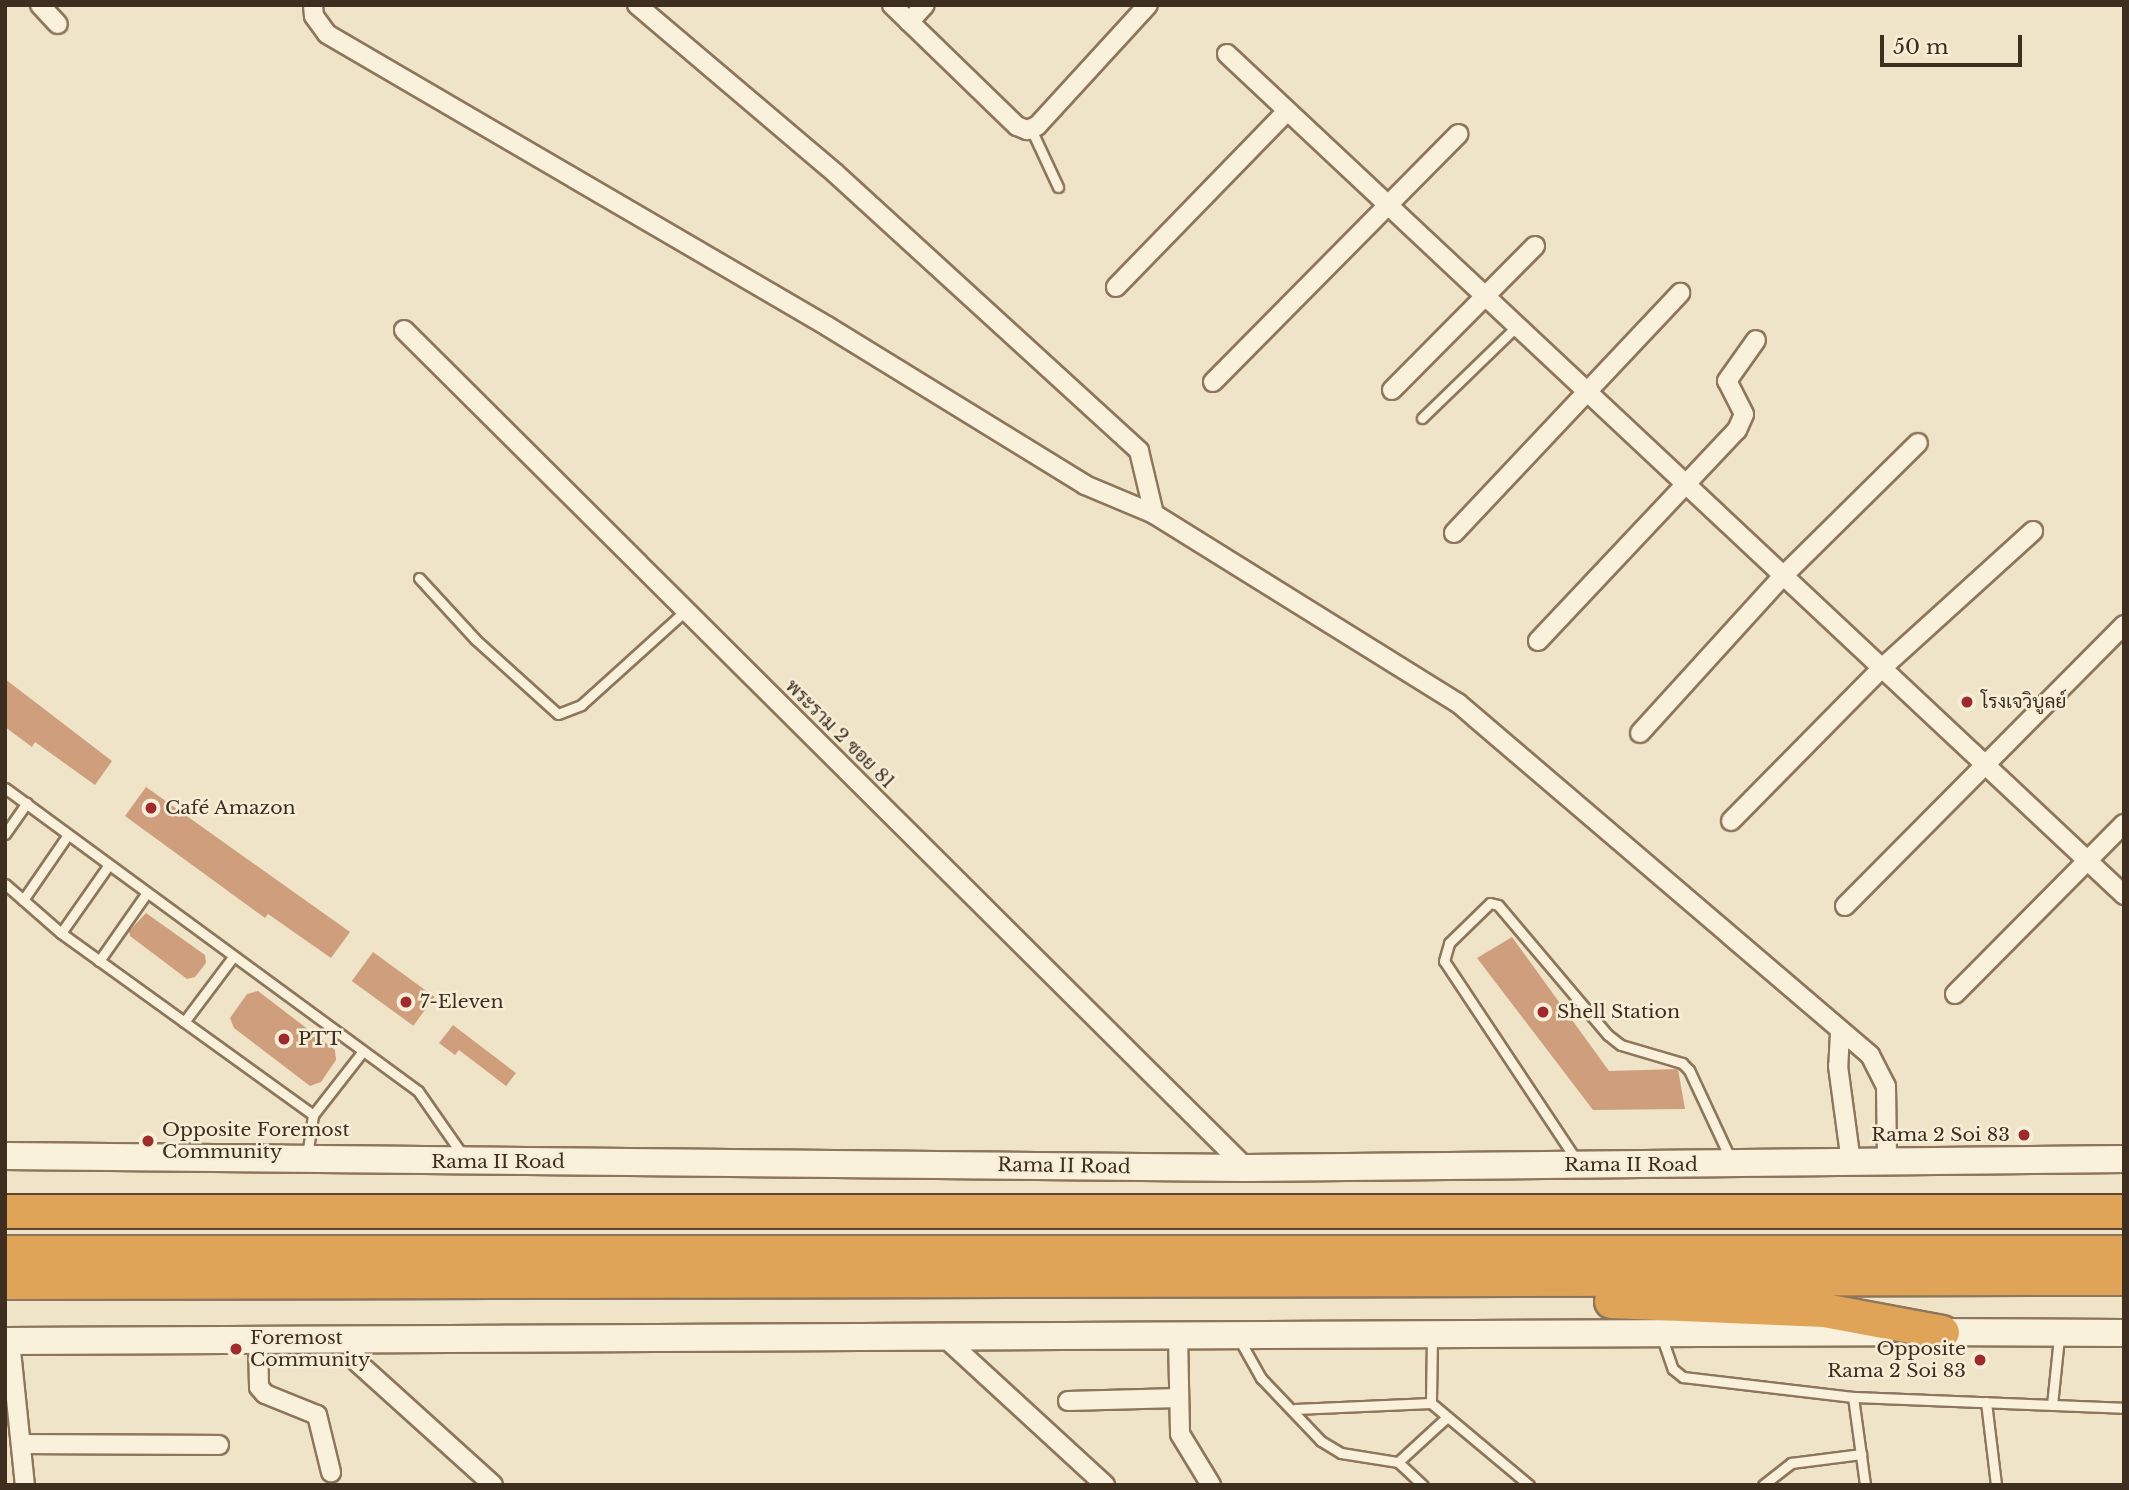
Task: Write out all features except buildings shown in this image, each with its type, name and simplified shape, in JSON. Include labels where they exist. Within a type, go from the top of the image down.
[{"type":"highway","points":[[11,1210],[2124,1212]]},
{"type":"highway","points":[[5,1252],[2124,1252]]},
{"type":"highway","points":[[14,1283],[2124,1278]]},
{"type":"highway","points":[[1479,1279],[1602,1300],[1824,1310],[1942,1332]]},
{"type":"main road","name":"Rama II Road","points":[[5,1157],[1246,1168],[2124,1160]]},
{"type":"main road","points":[[7,1338],[2124,1333]]},
{"type":"street","points":[[40,5],[58,24]]},
{"type":"street","points":[[313,5],[314,16],[327,34],[827,326],[1085,485],[1154,514],[1458,703],[1840,1033],[1870,1055],[1886,1086],[1887,1161]]},
{"type":"street","points":[[637,5],[835,173],[1139,452],[1154,514]]},
{"type":"street","points":[[892,5],[1017,126],[1031,130],[1148,5]]},
{"type":"street","points":[[909,22],[925,5]]},
{"type":"street","points":[[1227,54],[1784,575],[1984,769],[2124,895]]},
{"type":"street","points":[[1116,287],[1287,111]]},
{"type":"street","points":[[1213,382],[1458,134]]},
{"type":"street","points":[[1392,390],[1535,246]]},
{"type":"street","points":[[1454,533],[1590,392],[1680,292]]},
{"type":"street","name":"พระราม 2 ซอย 81","points":[[404,330],[1246,1168]]},
{"type":"street","points":[[1538,641],[1687,486],[1741,424],[1743,410],[1727,381],[1756,340]]},
{"type":"street","points":[[1640,733],[1784,575],[1917,443]]},
{"type":"street","points":[[1731,821],[1882,668],[2033,531]]},
{"type":"street","points":[[1845,906],[1984,769],[2124,625]]},
{"type":"street","points":[[1955,994],[2124,824]]},
{"type":"street","points":[[1840,1033],[1838,1066],[1851,1162]]},
{"type":"street","points":[[1178,1336],[1179,1398],[1185,1448],[1211,1485]]},
{"type":"street","points":[[353,1337],[357,1362],[493,1485]]},
{"type":"street","points":[[944,1337],[1105,1485]]},
{"type":"street","points":[[7,1338],[25,1485]]},
{"type":"street","points":[[258,1338],[259,1387],[265,1394],[317,1415],[331,1472]]},
{"type":"street","points":[[1068,1401],[1179,1398]]},
{"type":"street","points":[[22,1444],[219,1446]]},
{"type":"lane","points":[[1031,130],[1058,187]]},
{"type":"lane","points":[[1422,418],[1518,325]]},
{"type":"lane","points":[[419,578],[475,640],[558,714],[581,705],[686,610]]},
{"type":"lane","points":[[5,788],[418,1091],[467,1161]]},
{"type":"lane","points":[[5,834],[27,803]]},
{"type":"lane","points":[[23,900],[67,836]]},
{"type":"lane","points":[[61,933],[108,866]]},
{"type":"lane","points":[[5,884],[61,933],[313,1115]]},
{"type":"lane","points":[[99,961],[146,894]]},
{"type":"lane","points":[[1580,1165],[1444,961],[1449,943],[1490,903],[1498,905],[1608,1035],[1621,1045],[1682,1063],[1689,1070],[1732,1164]]},
{"type":"lane","points":[[184,1022],[233,957]]},
{"type":"lane","points":[[306,1161],[313,1115],[363,1051]]},
{"type":"lane","points":[[1660,1333],[1673,1369],[1683,1377],[1853,1397],[2124,1408]]},
{"type":"lane","points":[[2052,1405],[2059,1333]]},
{"type":"lane","points":[[1237,1336],[1261,1378],[1295,1409],[1330,1447],[1362,1458],[1398,1462],[1423,1485]]},
{"type":"lane","points":[[1432,1336],[1432,1403],[1446,1418],[1529,1485]]},
{"type":"lane","points":[[1853,1397],[1865,1485]]},
{"type":"lane","points":[[1986,1402],[1996,1485]]},
{"type":"lane","points":[[1295,1409],[1432,1403]]},
{"type":"lane","points":[[1398,1462],[1446,1418]]},
{"type":"lane","points":[[1763,1485],[1791,1463],[1861,1454]]},
{"type":"place","name":"โรงเจวิบูลย์","points":[[1967,702]]},
{"type":"place","name":"Café Amazon","points":[[151,808]]},
{"type":"place","name":"7-Eleven","points":[[406,1002]]},
{"type":"place","name":"Shell Station","points":[[1543,1012]]},
{"type":"place","name":"PTT","points":[[284,1039]]},
{"type":"place","name":"Rama 2 Soi 83","points":[[2024,1135]]},
{"type":"place","name":"Opposite Foremost Community","points":[[148,1141]]},
{"type":"place","name":"Foremost Community","points":[[236,1349]]},
{"type":"place","name":"Opposite Rama 2 Soi 83","points":[[1980,1360]]}]
